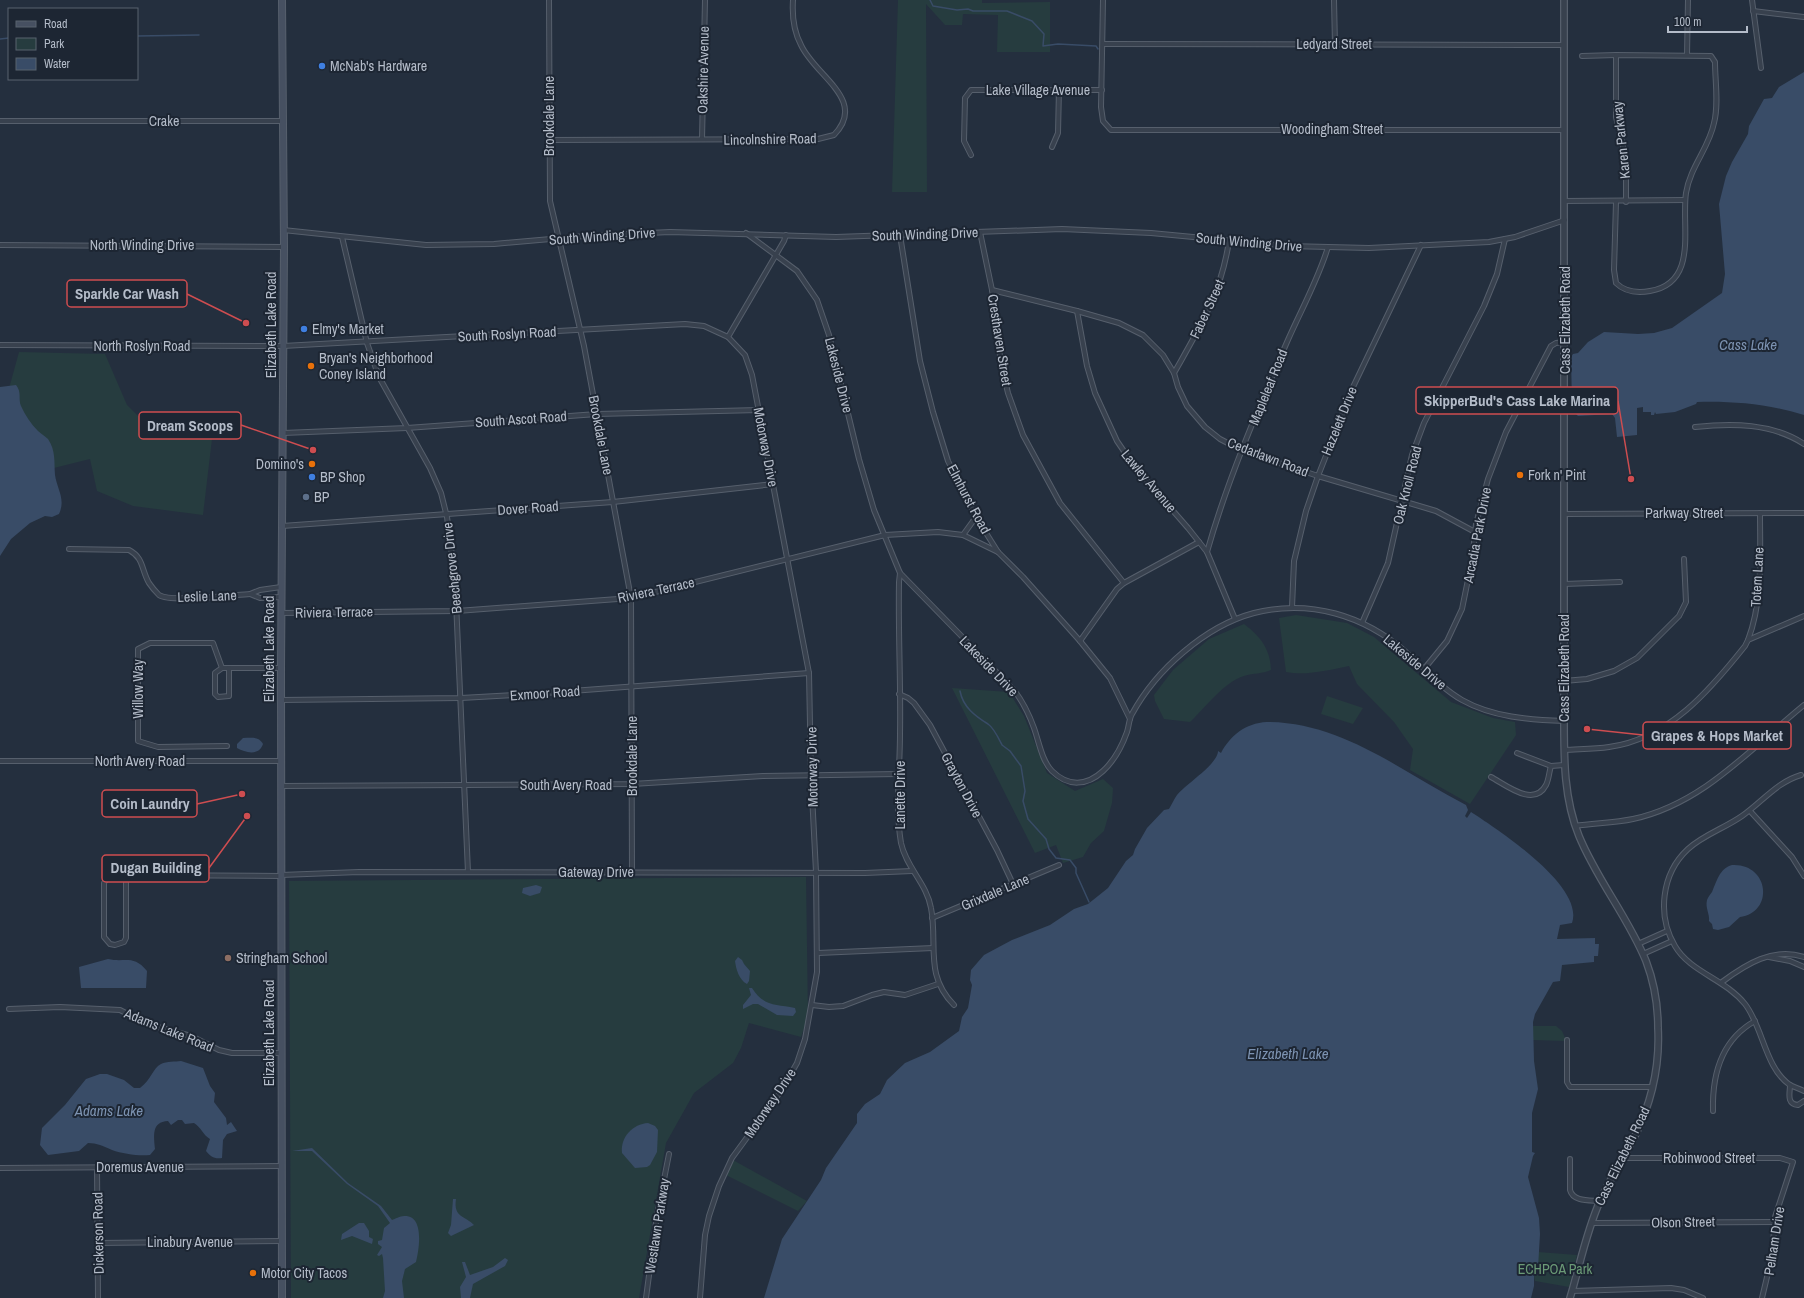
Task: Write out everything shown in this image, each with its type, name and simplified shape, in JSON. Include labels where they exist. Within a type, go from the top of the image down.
[{"type":"main road","name":"Elizabeth Lake Road","points":[[282,0],[284,121],[281,587],[282,1298]]},
{"type":"street","name":"Brookdale Lane","points":[[549,0],[550,201],[580,330],[614,502],[631,598],[633,686],[632,872]]},
{"type":"street","name":"Oakshire Avenue","points":[[702,140],[705,0]]},
{"type":"street","name":"Lincolnshire Road","points":[[549,140],[823,138],[834,135],[840,129],[847,113],[844,100],[811,61],[801,46],[796,32],[792,10],[793,0]]},
{"type":"street","points":[[1102,90],[1103,0]]},
{"type":"street","points":[[1334,0],[1334,44]]},
{"type":"street","name":"Cass Elizabeth Road","points":[[1564,0],[1564,765],[1567,793],[1575,826],[1596,872],[1638,944],[1652,980],[1658,1017],[1658,1049],[1653,1087],[1641,1123],[1600,1201],[1591,1223],[1570,1298]]},
{"type":"street","points":[[1687,54],[1688,0]]},
{"type":"street","points":[[1752,0],[1761,68]]},
{"type":"street","points":[[1753,11],[1804,17]]},
{"type":"street","name":"Ledyard Street","points":[[1103,44],[1564,44]]},
{"type":"street","points":[[1582,56],[1687,54],[1708,56],[1714,59],[1716,95],[1714,123],[1693,169],[1685,200],[1686,248],[1680,269],[1663,288],[1646,292],[1624,290],[1614,279],[1616,202]]},
{"type":"street","name":"Karen Parkway","points":[[1616,55],[1616,117],[1626,159],[1626,202]]},
{"type":"street","name":"Lake Village Avenue","points":[[971,155],[964,141],[965,98],[971,90],[1102,90]]},
{"type":"street","points":[[1052,147],[1058,133],[1059,90]]},
{"type":"street","name":"Woodingham Street","points":[[1102,90],[1102,121],[1111,130],[1564,130]]},
{"type":"street","name":"Crake","points":[[0,121],[284,121]]},
{"type":"street","points":[[1564,201],[1626,202],[1685,200]]},
{"type":"street","name":"South Winding Drive","points":[[284,230],[426,245],[494,244],[558,238],[670,232],[746,233],[836,237],[1062,229],[1151,233],[1230,241],[1368,248],[1505,239],[1565,220]]},
{"type":"street","name":"Cresthaven Street","points":[[980,232],[992,290],[1002,364],[1008,393],[1023,435],[1060,503],[1124,583]]},
{"type":"street","name":"Lakeside Drive","points":[[746,233],[777,254],[797,271],[816,300],[829,336],[859,459],[874,510],[900,573],[1014,690],[1024,705],[1046,763],[1059,777],[1069,783],[1083,784],[1094,779],[1110,764],[1122,745],[1131,716],[1158,678],[1189,646],[1206,634],[1235,619],[1255,613],[1292,607],[1326,610],[1347,616],[1387,636],[1443,686],[1462,700],[1486,710],[1510,716],[1564,721]]},
{"type":"street","points":[[728,337],[777,254],[786,235]]},
{"type":"street","name":"Elmhurst Road","points":[[900,235],[920,361],[933,412],[948,461],[976,517],[998,552],[1023,577],[1080,641],[1110,678],[1130,719]]},
{"type":"street","name":"Beechgrove Drive","points":[[342,237],[367,342],[379,377],[430,468],[441,493],[447,514],[451,538],[457,611],[468,872]]},
{"type":"street","name":"Oak Knoll Road","points":[[1362,623],[1388,563],[1412,455],[1424,423],[1484,306],[1497,274],[1505,239]]},
{"type":"street","name":"Faber Street","points":[[1174,373],[1217,292],[1226,265],[1230,241]]},
{"type":"street","name":"North Winding Drive","points":[[0,245],[284,247]]},
{"type":"street","name":"Hazelett Drive","points":[[1292,607],[1294,562],[1306,511],[1318,476],[1353,387],[1421,245]]},
{"type":"street","name":"Mapleleaf Road","points":[[1207,552],[1264,396],[1304,302],[1322,267],[1328,247]]},
{"type":"street","name":"Cedarlawn Road","points":[[992,290],[1077,310],[1119,323],[1143,335],[1163,355],[1174,373],[1187,406],[1205,427],[1220,438],[1243,451],[1318,476],[1436,511],[1475,532]]},
{"type":"street","name":"Lawley Avenue","points":[[1077,310],[1089,373],[1095,393],[1117,441],[1134,466],[1207,552],[1235,619]]},
{"type":"street","name":"South Roslyn Road","points":[[283,346],[685,324],[704,326],[728,337]]},
{"type":"street","name":"Motorway Drive","points":[[700,1298],[705,1235],[709,1216],[719,1186],[732,1158],[792,1074],[805,1039],[816,985],[818,953],[811,775],[809,673],[752,375],[744,355],[728,337]]},
{"type":"street","name":"Arcadia Park Drive","points":[[1424,669],[1447,641],[1462,609],[1472,560],[1475,532],[1488,479],[1506,432],[1551,346],[1556,343],[1565,342]]},
{"type":"street","name":"North Roslyn Road","points":[[0,345],[283,346]]},
{"type":"street","name":"South Ascot Road","points":[[283,433],[407,428],[597,414],[759,410]]},
{"type":"street","points":[[1695,427],[1714,425],[1759,427],[1777,430],[1793,436],[1804,444]]},
{"type":"street","name":"Dover Road","points":[[282,526],[614,502],[774,484]]},
{"type":"street","name":"Totem Lane","points":[[1564,750],[1610,747],[1643,738],[1670,724],[1711,688],[1745,646],[1754,625],[1758,596],[1760,513]]},
{"type":"street","name":"Parkway Street","points":[[1565,514],[1804,513]]},
{"type":"street","points":[[963,535],[976,517]]},
{"type":"street","name":"Riviera Terrace","points":[[281,613],[457,611],[631,598],[885,535],[938,532],[963,535],[998,552]]},
{"type":"street","points":[[1080,641],[1117,589],[1124,583],[1199,542]]},
{"type":"street","name":"Leslie Lane","points":[[69,549],[129,550],[137,555],[149,583],[159,595],[167,597],[190,598],[250,594],[260,590],[281,587]]},
{"type":"street","points":[[1564,681],[1587,679],[1614,671],[1637,658],[1679,616],[1686,602],[1684,559]]},
{"type":"street","name":"Lanette Drive","points":[[900,573],[898,582],[899,829],[902,845],[912,871],[926,893],[931,908],[933,948],[938,984],[942,994],[954,1005]]},
{"type":"street","points":[[1564,584],[1620,582]]},
{"type":"street","name":"Leslie Lane","points":[[250,594],[260,598],[281,597]]},
{"type":"street","points":[[1748,640],[1804,616]]},
{"type":"street","name":"Willow Way","points":[[222,668],[213,643],[150,643],[138,648],[138,741],[158,747],[227,746]]},
{"type":"street","points":[[229,668],[229,696],[218,697],[215,694],[215,673],[222,668],[229,668],[281,668]]},
{"type":"street","name":"Exmoor Road","points":[[281,700],[461,698],[809,673]]},
{"type":"street","name":"Grayton Drive","points":[[899,694],[908,698],[914,703],[930,725],[997,850],[1013,884]]},
{"type":"street","points":[[1575,826],[1633,819],[1655,812],[1678,802],[1721,777],[1804,705]]},
{"type":"street","points":[[1517,753],[1551,766],[1564,765]]},
{"type":"street","name":"North Avery Road","points":[[0,761],[281,761]]},
{"type":"street","points":[[1491,777],[1525,796],[1535,795],[1546,785],[1551,766]]},
{"type":"street","name":"South Avery Road","points":[[281,786],[632,784],[811,775],[899,774]]},
{"type":"street","points":[[1801,775],[1785,781],[1750,811],[1730,825],[1688,849],[1678,861],[1671,875],[1664,896],[1664,915],[1667,930],[1672,941],[1688,962],[1722,982],[1744,1002],[1755,1021],[1769,1056],[1779,1072],[1790,1085],[1804,1090]]},
{"type":"street","points":[[1750,811],[1792,857],[1804,876]]},
{"type":"street","name":"Grixdale Lane","points":[[932,918],[1059,865]]},
{"type":"street","name":"Gateway Drive","points":[[126,875],[126,938],[120,944],[115,945],[110,944],[104,937],[104,883],[107,877],[112,874],[281,875],[468,872],[912,871]]},
{"type":"street","points":[[1638,944],[1667,930]]},
{"type":"street","points":[[1642,954],[1672,941]]},
{"type":"street","points":[[818,953],[933,948]]},
{"type":"street","points":[[1722,982],[1745,965],[1778,954],[1795,954],[1804,957]]},
{"type":"street","points":[[1769,957],[1790,961],[1802,966],[1804,960]]},
{"type":"street","points":[[812,1005],[829,1007],[843,1006],[884,992],[905,995],[938,984]]},
{"type":"street","name":"Adams Lake Road","points":[[9,1009],[60,1008],[120,1010],[147,1024],[191,1036],[219,1050],[232,1054],[281,1053]]},
{"type":"street","points":[[1713,1111],[1714,1079],[1717,1066],[1724,1049],[1744,1027],[1755,1021]]},
{"type":"street","points":[[1567,1040],[1567,1082],[1570,1087],[1653,1087]]},
{"type":"street","points":[[1790,1085],[1789,1099],[1791,1102],[1798,1105],[1804,1101]]},
{"type":"street","name":"Westlawn Parkway","points":[[646,1298],[657,1215],[669,1154]]},
{"type":"street","name":"Robinwood Street","points":[[1623,1158],[1780,1158],[1793,1162]]},
{"type":"street","points":[[1570,1159],[1571,1195],[1577,1198],[1600,1201]]},
{"type":"street","name":"Pelham Drive","points":[[1762,1298],[1771,1265],[1775,1222],[1793,1162]]},
{"type":"street","name":"Doremus Avenue","points":[[0,1168],[281,1166]]},
{"type":"street","name":"Dickerson Road","points":[[97,1167],[98,1298]]},
{"type":"street","name":"Olson Street","points":[[1591,1223],[1775,1222]]},
{"type":"street","name":"Linabury Avenue","points":[[98,1243],[281,1242]]},
{"type":"street","points":[[1572,1291],[1671,1288],[1684,1290],[1703,1298]]},
{"type":"green space","points":[[898,0],[982,0],[982,3],[1050,2],[1050,52],[997,52],[998,15],[963,14],[962,25],[945,25],[926,4],[927,192],[892,192]]},
{"type":"green space","points":[[19,352],[105,354],[127,405],[147,425],[212,439],[203,515],[133,506],[97,491],[90,459],[46,470],[2,414]]},
{"type":"green space","points":[[1296,615],[1347,623],[1374,637],[1451,702],[1493,718],[1515,722],[1516,735],[1470,804],[1410,770],[1413,749],[1394,722],[1357,684],[1349,666],[1309,673],[1286,672],[1279,618]]},
{"type":"green space","points":[[1244,624],[1264,644],[1269,656],[1271,670],[1244,676],[1230,683],[1222,689],[1190,722],[1164,719],[1155,701],[1154,695],[1173,670],[1209,639]]},
{"type":"green space","points":[[952,688],[1009,692],[1024,716],[1047,773],[1075,791],[1103,779],[1113,788],[1112,803],[1104,831],[1091,843],[1083,857],[1063,863],[1056,845],[1035,853]]},
{"type":"green space","points":[[1327,696],[1363,708],[1353,724],[1321,714]]},
{"type":"green space","points":[[806,877],[808,1016],[801,1037],[749,1023],[741,1048],[733,1063],[694,1093],[666,1143],[639,1298],[291,1298],[289,881]]},
{"type":"green space","points":[[1533,1026],[1556,1026],[1562,1031],[1566,1040],[1532,1040]]},
{"type":"green space","points":[[733,1160],[807,1201],[798,1211],[726,1175]]},
{"type":"green space","name":"ECHPOA Park","points":[[1538,1252],[1577,1255],[1569,1287],[1535,1281],[1534,1275],[1538,1268]]},
{"type":"water","name":"Cass Lake","points":[[1804,72],[1804,415],[1777,408],[1724,402],[1697,402],[1696,404],[1675,412],[1656,414],[1655,412],[1654,415],[1651,415],[1651,412],[1643,412],[1643,407],[1637,408],[1637,435],[1617,437],[1615,418],[1612,414],[1578,416],[1573,411],[1572,404],[1571,357],[1573,354],[1578,353],[1588,342],[1604,332],[1638,334],[1654,333],[1672,328],[1722,293],[1725,274],[1719,204],[1726,176],[1748,134],[1749,126],[1764,99],[1772,98],[1779,87]]},
{"type":"water","points":[[16,385],[19,390],[20,403],[24,413],[35,428],[51,443],[54,457],[55,475],[62,504],[59,514],[52,517],[45,516],[30,523],[11,539],[0,556],[0,387]]},
{"type":"water","name":"Elizabeth Lake","points":[[1267,722],[1294,724],[1321,730],[1346,740],[1395,764],[1466,805],[1468,810],[1465,816],[1467,818],[1471,812],[1500,831],[1536,860],[1553,876],[1565,892],[1572,908],[1572,923],[1560,925],[1557,939],[1595,938],[1595,944],[1599,944],[1598,956],[1594,956],[1594,962],[1562,965],[1560,981],[1553,982],[1535,1014],[1533,1022],[1534,1061],[1538,1089],[1532,1113],[1532,1152],[1535,1153],[1528,1177],[1539,1218],[1540,1234],[1538,1268],[1534,1275],[1534,1286],[1531,1298],[764,1298],[782,1239],[821,1180],[826,1168],[857,1123],[857,1114],[865,1104],[880,1094],[887,1080],[905,1063],[930,1052],[959,1031],[962,1017],[968,1008],[972,985],[970,980],[971,970],[984,955],[1012,940],[1050,925],[1074,909],[1088,904],[1108,888],[1126,861],[1133,855],[1147,828],[1164,810],[1169,809],[1181,790],[1213,762],[1218,751],[1221,753],[1229,741],[1245,728]]},
{"type":"water","points":[[243,738],[257,739],[263,744],[259,750],[255,752],[244,751],[237,748],[237,744]]},
{"type":"water","points":[[1732,865],[1744,866],[1754,872],[1760,879],[1763,888],[1763,898],[1759,906],[1751,913],[1740,917],[1729,927],[1718,930],[1713,929],[1712,924],[1709,921],[1707,900],[1721,872]]},
{"type":"water","points":[[536,885],[542,887],[540,893],[530,896],[522,893],[523,888]]},
{"type":"water","points":[[738,957],[750,971],[749,981],[747,984],[742,980],[737,971],[735,961]]},
{"type":"water","points":[[108,959],[129,960],[142,966],[147,971],[146,988],[81,988],[79,967]]},
{"type":"water","points":[[749,988],[752,988],[761,999],[766,1002],[795,1008],[796,1012],[793,1016],[777,1015],[758,1004],[753,1004],[743,1009],[743,1005],[751,995]]},
{"type":"water","name":"Adams Lake","points":[[181,1061],[203,1068],[210,1086],[215,1093],[214,1102],[226,1118],[227,1125],[231,1122],[237,1131],[227,1134],[223,1140],[222,1158],[209,1155],[206,1151],[210,1139],[194,1123],[185,1124],[182,1120],[178,1120],[171,1125],[168,1121],[163,1122],[156,1127],[154,1135],[155,1149],[150,1155],[126,1154],[97,1144],[88,1143],[79,1151],[48,1155],[40,1145],[42,1128],[65,1105],[86,1079],[100,1074],[107,1074],[124,1080],[134,1088],[140,1088],[161,1064]]},
{"type":"water","points":[[648,1123],[655,1126],[658,1130],[657,1152],[650,1165],[647,1167],[635,1168],[622,1153],[623,1142],[629,1132],[637,1126]]},
{"type":"water","points":[[312,1148],[348,1183],[381,1206],[392,1220],[404,1216],[411,1217],[415,1221],[419,1234],[418,1250],[416,1262],[405,1269],[402,1281],[404,1298],[383,1298],[385,1291],[383,1258],[382,1254],[379,1256],[377,1255],[382,1247],[378,1244],[378,1241],[382,1240],[384,1228],[390,1223],[378,1206],[347,1184],[312,1151],[292,1151]]},
{"type":"water","points":[[453,1199],[456,1199],[456,1210],[458,1213],[474,1225],[451,1236],[448,1233],[451,1225]]},
{"type":"water","points":[[359,1223],[364,1223],[369,1231],[369,1237],[373,1239],[372,1244],[352,1236],[341,1240],[342,1234]]},
{"type":"water","points":[[505,1258],[508,1260],[505,1266],[473,1284],[470,1298],[461,1298],[460,1287],[466,1277],[462,1262],[465,1262],[470,1275],[493,1267]]},
{"type":"waterway","points":[[930,0],[933,6],[957,10],[968,9],[973,11],[1007,11],[1032,21],[1044,34],[1043,46],[1058,44],[1096,46],[1098,49]]},
{"type":"waterway","points":[[138,36],[199,35]]},
{"type":"waterway","points":[[0,39],[8,38]]},
{"type":"waterway","points":[[960,691],[967,706],[974,714],[990,726],[1002,745],[1010,751],[1021,766],[1025,791],[1023,801],[1028,819],[1046,839],[1049,849],[1056,858],[1070,860],[1076,868],[1076,873],[1089,902]]},
{"type":"place","name":"McNab's Hardware","points":[[322,66]]},
{"type":"place","name":"Sparkle Car Wash","points":[[246,323]]},
{"type":"place","name":"Elmy's Market","points":[[304,329]]},
{"type":"place","name":"Bryan's Neighborhood Coney Island","points":[[311,366]]},
{"type":"place","name":"Dream Scoops","points":[[313,450]]},
{"type":"place","name":"Domino's","points":[[312,464]]},
{"type":"place","name":"Fork n' Pint","points":[[1520,475]]},
{"type":"place","name":"BP Shop","points":[[312,477]]},
{"type":"place","name":"SkipperBud's Cass Lake Marina","points":[[1631,479]]},
{"type":"place","name":"BP","points":[[306,497]]},
{"type":"place","name":"Grapes & Hops Market","points":[[1587,729]]},
{"type":"place","name":"Coin Laundry","points":[[242,794]]},
{"type":"place","name":"Dugan Building","points":[[247,816]]},
{"type":"place","name":"Stringham School","points":[[228,958]]},
{"type":"place","name":"Motor City Tacos","points":[[253,1273]]}]
